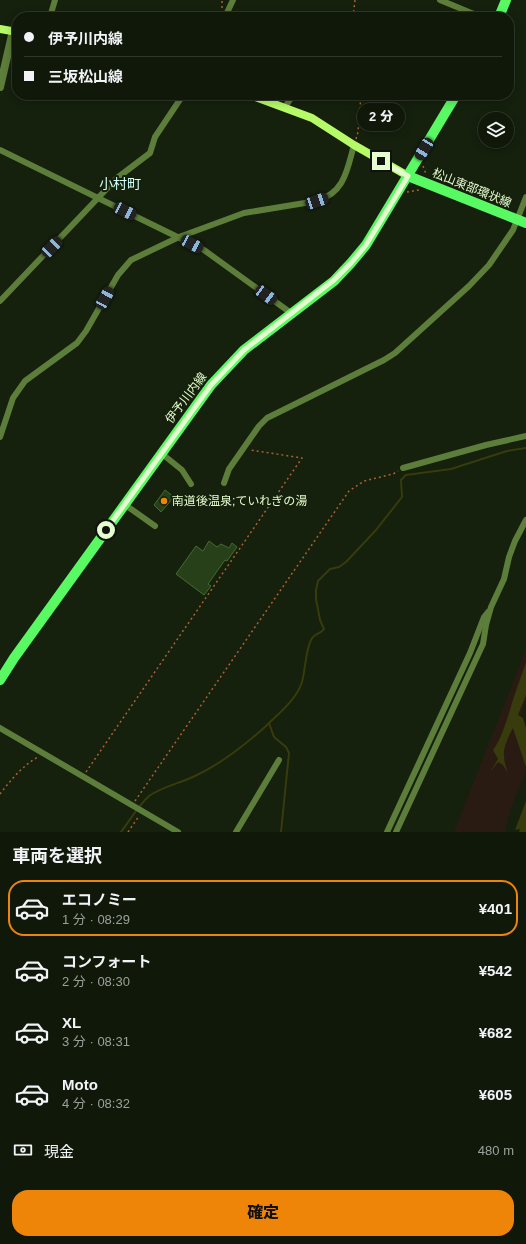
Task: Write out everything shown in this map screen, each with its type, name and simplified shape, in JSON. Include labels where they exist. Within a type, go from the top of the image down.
[{"type":"main road","points":[[501,12],[506,0]]},
{"type":"main road","points":[[0,29],[12,31]]},
{"type":"main road","points":[[265,100],[312,118],[354,145],[408,176]]},
{"type":"main road","name":"伊予川内線","points":[[0,680],[14,658],[124,504],[211,385],[244,350],[334,280],[366,245],[453,100]]},
{"type":"main road","name":"松山東部環状線","points":[[408,176],[522,217]]},
{"type":"street","points":[[51,12],[55,0]]},
{"type":"street","points":[[227,12],[233,0]]},
{"type":"street","points":[[440,0],[469,12]]},
{"type":"street","points":[[0,87],[12,42]]},
{"type":"street","points":[[0,301],[116,178],[150,153],[155,137],[180,100]]},
{"type":"street","points":[[285,107],[290,100]]},
{"type":"street","points":[[0,437],[13,398],[25,381],[77,343],[86,332],[118,275],[131,260],[179,237],[244,213],[302,204],[328,198],[344,180],[354,145]]},
{"type":"street","points":[[0,150],[204,250],[291,313]]},
{"type":"street","points":[[224,483],[229,469],[242,449],[259,426],[267,418],[396,353],[469,286],[489,265],[509,238],[522,217],[526,198]]},
{"type":"street","points":[[403,468],[486,445],[526,436]]},
{"type":"street","points":[[161,453],[182,470],[191,484]]},
{"type":"street","points":[[124,504],[155,526]]},
{"type":"street","points":[[396,832],[483,644],[491,607],[504,579],[509,557],[515,541],[526,520]]},
{"type":"street","points":[[387,832],[470,653],[484,617],[491,607]]},
{"type":"street","points":[[0,728],[178,832]]},
{"type":"street","points":[[236,832],[279,760]]},
{"type":"path","points":[[354,12],[355,0]]},
{"type":"path","points":[[354,145],[358,132],[361,100]]},
{"type":"path","points":[[423,162],[423,169],[426,175]]},
{"type":"path","points":[[83,776],[302,458],[242,449]]},
{"type":"path","points":[[132,805],[349,492],[364,481],[393,474],[403,468]]},
{"type":"path","points":[[0,794],[13,777],[30,761],[43,754]]},
{"type":"path","points":[[128,832],[143,811]]},
{"type":"shaded area","points":[[526,649],[526,699],[520,720],[526,770],[510,811],[505,832],[454,832]]},
{"type":"shaded area","points":[[526,662],[526,695],[518,715],[523,718],[526,728],[526,767],[513,728],[504,749],[508,773],[503,765],[498,762],[490,772],[498,759],[493,750],[503,731]]},
{"type":"shaded area","points":[[526,801],[526,832],[519,832],[520,829],[515,830]]},
{"type":"building","name":"南道後温泉;ていれぎの湯","points":[[165,490],[174,497],[161,512],[154,505]]},
{"type":"building","points":[[209,541],[217,547],[221,544],[229,548],[232,543],[237,547],[227,561],[225,560],[208,584],[211,586],[204,595],[176,574],[196,546],[203,551]]},
{"type":"waterway","points":[[121,832],[149,796],[197,775],[242,747],[292,700],[302,682],[311,640],[324,629],[320,620],[316,599],[318,581],[330,569],[339,567],[346,562],[376,530],[402,497],[401,480],[406,475],[451,469],[507,451],[526,448]]},
{"type":"waterway","points":[[269,723],[274,737],[286,747],[289,753],[281,832]]},
{"type":"place","name":"南道後温泉;ていれぎの湯","points":[[164,501]]},
{"type":"district","name":"小村町","points":[[120,184]]},
{"type":"route","points":[[106,530],[211,385],[244,350],[334,280],[366,245],[408,176],[381,161]]}]
